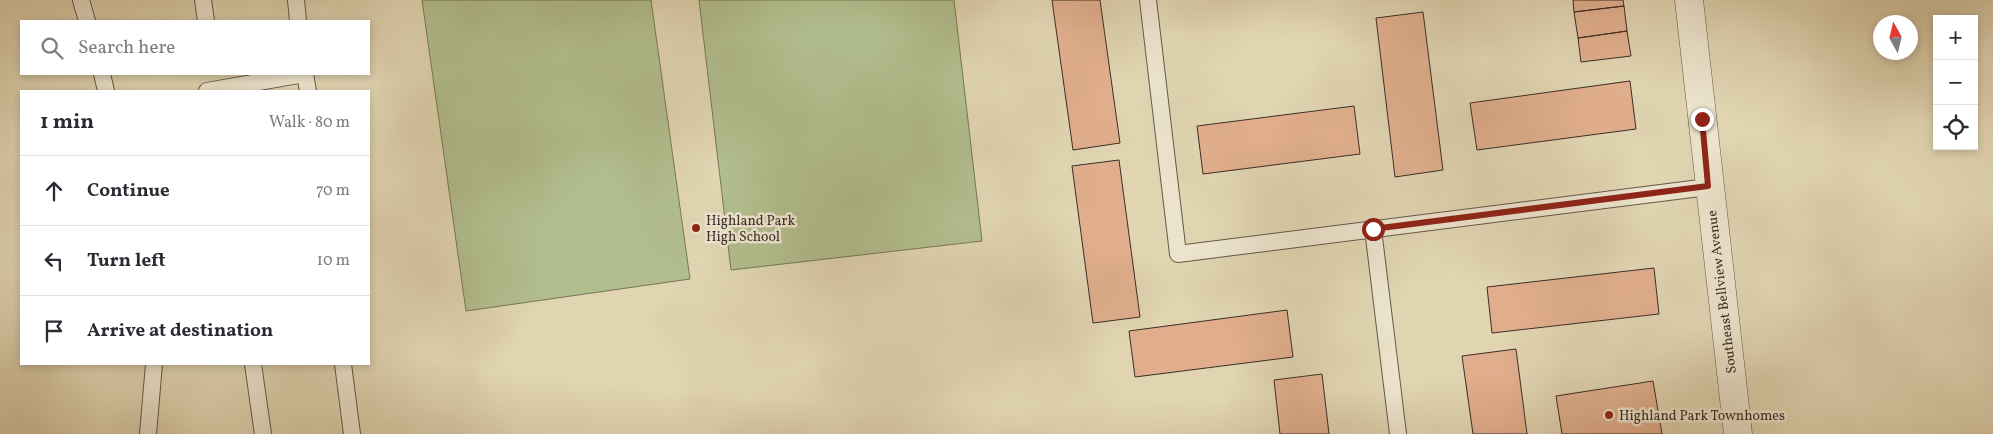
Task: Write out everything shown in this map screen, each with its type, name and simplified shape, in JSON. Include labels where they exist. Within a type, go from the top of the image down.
[{"type":"street","name":"Southeast Bellview Avenue","points":[[1689,0],[1708,186],[1738,434]]},
{"type":"lane","points":[[81,0],[87,20]]},
{"type":"lane","points":[[203,0],[206,20]]},
{"type":"lane","points":[[296,0],[298,20]]},
{"type":"lane","points":[[1148,0],[1178,254],[1708,186]]},
{"type":"lane","points":[[102,75],[106,90]]},
{"type":"lane","points":[[213,87],[298,75]]},
{"type":"lane","points":[[305,75],[308,90]]},
{"type":"lane","points":[[1373,229],[1398,434]]},
{"type":"lane","points":[[148,434],[154,365]]},
{"type":"lane","points":[[253,365],[263,434]]},
{"type":"lane","points":[[343,365],[352,434]]},
{"type":"green space","points":[[422,0],[651,0],[690,279],[466,311]]},
{"type":"green space","points":[[699,0],[954,0],[982,241],[731,270]]},
{"type":"building","points":[[1052,0],[1100,0],[1120,143],[1073,150]]},
{"type":"building","points":[[1573,0],[1623,0],[1624,6],[1574,12]]},
{"type":"building","points":[[1624,6],[1627,31],[1578,38],[1574,12]]},
{"type":"building","points":[[1423,12],[1443,170],[1395,177],[1376,18]]},
{"type":"building","points":[[1627,31],[1631,56],[1581,62],[1578,38]]},
{"type":"building","points":[[1630,81],[1636,129],[1477,150],[1470,103]]},
{"type":"building","points":[[1354,106],[1360,154],[1203,174],[1197,126]]},
{"type":"building","points":[[1119,160],[1140,317],[1093,323],[1072,166]]},
{"type":"building","points":[[1654,268],[1659,314],[1492,333],[1487,287]]},
{"type":"building","points":[[1287,310],[1293,357],[1135,377],[1129,331]]},
{"type":"building","points":[[1516,349],[1527,434],[1473,434],[1462,356]]},
{"type":"building","points":[[1322,374],[1329,434],[1280,434],[1274,380]]},
{"type":"building","name":"Highland Park Townhomes","points":[[1653,381],[1662,434],[1562,434],[1556,396]]},
{"type":"place","name":"Highland Park High School","points":[[696,228]]},
{"type":"place","name":"Highland Park Townhomes","points":[[1609,415]]},
{"type":"route","points":[[1373,229],[1708,186],[1702,119]]}]
